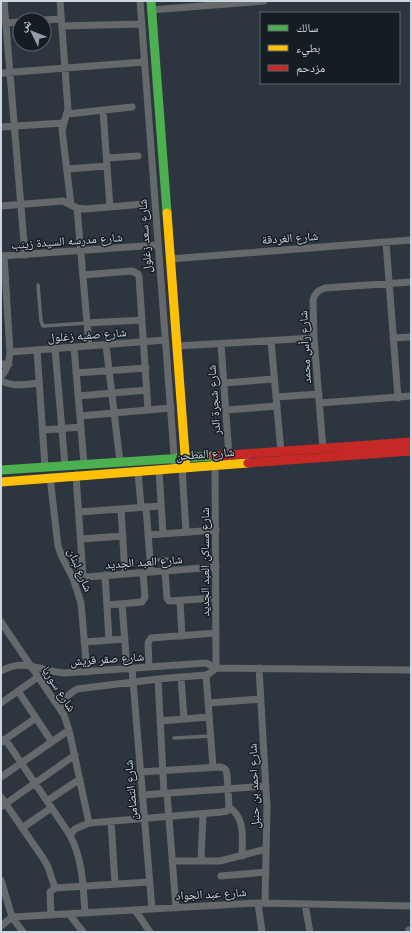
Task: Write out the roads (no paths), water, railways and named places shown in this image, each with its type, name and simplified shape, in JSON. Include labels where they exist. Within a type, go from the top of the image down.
[{"type":"street","points":[[4,1],[25,255]]},
{"type":"street","points":[[60,1],[68,109],[62,130],[81,251],[89,346]]},
{"type":"street","name":"شارع سعد زغلول","points":[[140,1],[174,458],[181,468]]},
{"type":"street","points":[[151,6],[264,1]]},
{"type":"street","name":"شارع سعد زغلول","points":[[151,6],[186,457],[181,468]]},
{"type":"street","points":[[52,21],[62,23],[141,24]]},
{"type":"street","points":[[6,23],[12,23]]},
{"type":"street","points":[[1,73],[144,62]]},
{"type":"street","points":[[67,114],[132,107]]},
{"type":"street","points":[[103,110],[110,206]]},
{"type":"street","points":[[1,127],[63,123]]},
{"type":"street","points":[[67,169],[138,156]]},
{"type":"street","points":[[1,206],[63,202],[85,209],[144,204]]},
{"type":"street","name":"شارع الغردقة","points":[[170,258],[411,240]]},
{"type":"street","points":[[386,242],[398,398]]},
{"type":"street","name":"شارع مدرسه السيدة زينب","points":[[2,256],[158,245]]},
{"type":"street","points":[[1,377],[9,364],[10,352],[5,321],[2,256]]},
{"type":"street","points":[[83,275],[132,271],[139,277],[148,410]]},
{"type":"street","name":"شارع رأس محمد","points":[[323,449],[314,338],[313,300],[315,294],[319,290],[411,282]]},
{"type":"street","points":[[87,323],[142,320]]},
{"type":"street","points":[[393,338],[411,337]]},
{"type":"street","points":[[177,346],[314,338]]},
{"type":"street","name":"شارع صفيه زغلول","points":[[10,352],[166,340]]},
{"type":"street","points":[[271,341],[281,452]]},
{"type":"street","name":"شارع شجرة الدر","points":[[221,344],[229,456]]},
{"type":"street","points":[[106,345],[120,462]]},
{"type":"street","points":[[74,347],[84,464]]},
{"type":"street","points":[[55,348],[65,466]]},
{"type":"street","points":[[37,350],[46,467]]},
{"type":"street","points":[[1,364],[9,364]]},
{"type":"street","points":[[76,373],[146,368]]},
{"type":"street","points":[[224,383],[274,379]]},
{"type":"street","points":[[1,380],[15,385],[39,383]]},
{"type":"street","points":[[78,396],[147,390]]},
{"type":"street","points":[[276,397],[319,394]]},
{"type":"street","points":[[320,403],[411,396]]},
{"type":"street","points":[[226,410],[277,406]]},
{"type":"street","points":[[80,416],[170,408]]},
{"type":"street","points":[[43,430],[81,427]]},
{"type":"street","name":"شارع المطحن","points":[[1,482],[181,468],[215,461],[229,456],[411,442]]},
{"type":"street","name":"شارع المطحن","points":[[1,470],[186,457],[215,461],[411,451]]},
{"type":"street","name":"شارع مساكن العبد الجديد","points":[[215,461],[216,668]]},
{"type":"street","points":[[181,468],[186,532]]},
{"type":"street","points":[[159,470],[163,534]]},
{"type":"street","points":[[107,605],[140,603],[144,600],[147,572],[150,561],[148,535],[138,471]]},
{"type":"street","points":[[76,476],[83,577]]},
{"type":"street","name":"شارع لبنان","points":[[50,477],[58,546],[73,578],[81,603],[87,672]]},
{"type":"street","points":[[79,512],[161,506]]},
{"type":"street","points":[[121,509],[125,574]]},
{"type":"street","points":[[148,535],[216,530]]},
{"type":"street","points":[[81,539],[123,536]]},
{"type":"street","name":"شارع العبد الجديد","points":[[73,578],[216,567]]},
{"type":"street","points":[[165,571],[167,600],[171,602],[216,598]]},
{"type":"street","points":[[105,576],[109,640]]},
{"type":"street","points":[[180,601],[182,636]]},
{"type":"street","name":"شارع التضامن","points":[[122,604],[124,639],[129,669],[133,682],[152,909]]},
{"type":"street","name":"شارع سوريا","points":[[1,622],[60,708],[67,722],[89,823]]},
{"type":"street","points":[[149,668],[149,639],[216,633]]},
{"type":"street","points":[[84,642],[124,639]]},
{"type":"street","name":"شارع صقر قريش","points":[[1,671],[19,664],[30,665],[52,672],[64,673],[206,663],[216,668],[411,670]]},
{"type":"street","name":"شارع صقر قريش","points":[[60,708],[64,700],[77,689],[206,674],[210,673],[216,668]]},
{"type":"street","name":"شارع احمد بن حنبل","points":[[259,668],[267,807],[266,872],[262,903],[262,932]]},
{"type":"street","points":[[206,674],[213,767]]},
{"type":"street","points":[[1,703],[38,677]]},
{"type":"street","points":[[181,677],[184,719]]},
{"type":"street","points":[[158,679],[163,771],[169,816],[176,908]]},
{"type":"street","points":[[18,692],[52,742]]},
{"type":"street","points":[[208,703],[261,699]]},
{"type":"street","points":[[160,721],[209,717]]},
{"type":"street","points":[[36,718],[3,740],[21,763],[70,835],[79,858],[85,913]]},
{"type":"street","points":[[1,777],[69,730]]},
{"type":"street","points":[[3,805],[75,755]]},
{"type":"street","points":[[70,835],[75,829],[89,823],[222,812],[226,811],[229,807],[226,770],[224,767],[220,766],[140,772]]},
{"type":"street","points":[[47,801],[80,779]]},
{"type":"street","points":[[142,795],[266,786]]},
{"type":"street","points":[[1,797],[3,805],[22,828],[48,867],[55,888]]},
{"type":"street","points":[[229,807],[235,811],[242,823],[242,856]]},
{"type":"street","points":[[22,828],[51,808]]},
{"type":"street","points":[[202,862],[203,814]]},
{"type":"street","points":[[111,821],[115,884]]},
{"type":"street","points":[[172,861],[218,862],[266,849]]},
{"type":"street","points":[[221,876],[266,872]]},
{"type":"street","points":[[1,880],[12,917],[23,932]]},
{"type":"street","points":[[51,915],[49,896],[50,892],[55,888],[149,882]]},
{"type":"street","name":"شارع عبد الجواد","points":[[12,917],[262,903],[411,906]]},
{"type":"street","points":[[305,904],[310,932]]},
{"type":"street","points":[[135,910],[150,932]]},
{"type":"street","points":[[69,914],[83,932]]},
{"type":"street","points":[[1,926],[12,917]]},
{"type":"lane","points":[[38,285],[41,321],[43,326],[87,323]]},
{"type":"lane","points":[[150,561],[167,559]]},
{"type":"lane","points":[[174,738],[210,736]]}]
